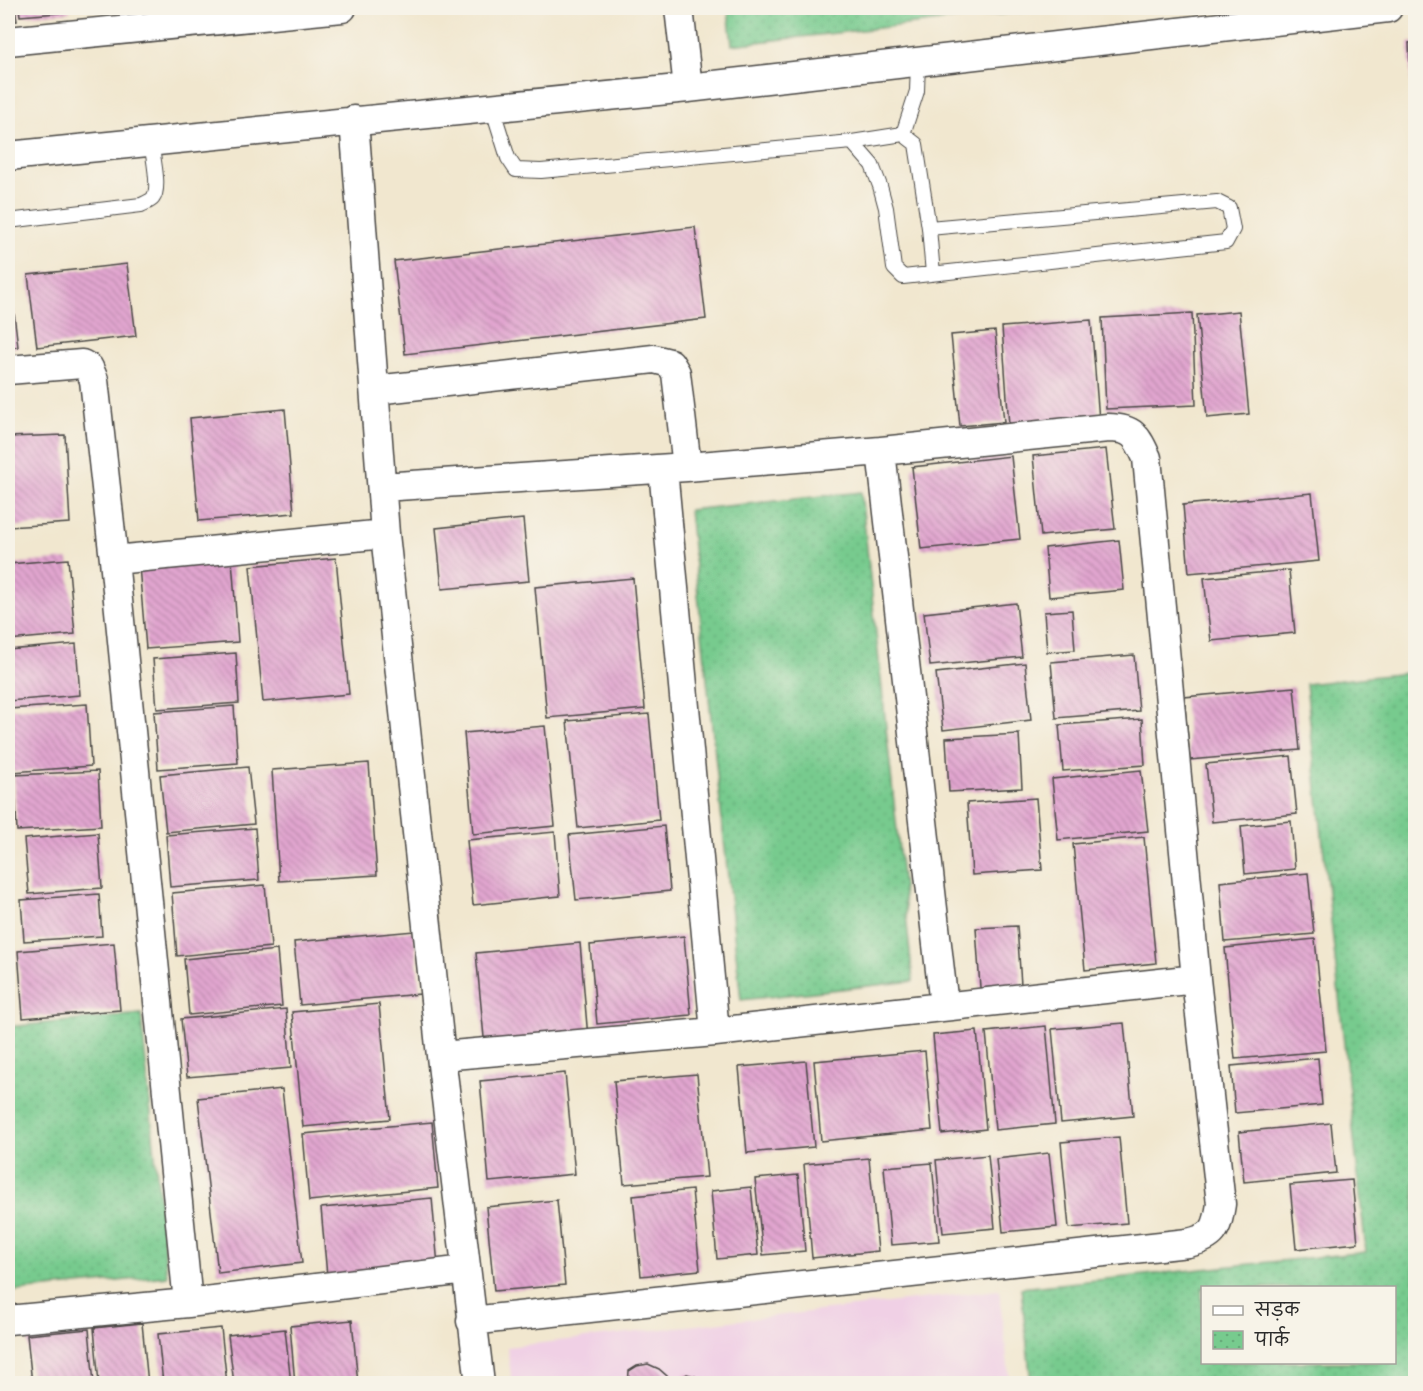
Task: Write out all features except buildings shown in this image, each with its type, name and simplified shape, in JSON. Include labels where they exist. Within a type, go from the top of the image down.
[{"type":"street","points":[[8,41],[216,14],[342,8]]},
{"type":"street","points":[[679,8],[688,88]]},
{"type":"street","points":[[8,156],[688,88],[1388,8]]},
{"type":"street","points":[[354,120],[385,534],[441,1056],[480,1383]]},
{"type":"street","points":[[375,390],[654,359],[670,363],[676,373],[675,468],[714,1032]]},
{"type":"street","points":[[8,370],[72,363],[82,364],[89,368],[94,380],[188,1303]]},
{"type":"street","points":[[382,488],[881,451],[1108,428],[1124,428],[1139,440],[1147,458],[1196,979],[1221,1204],[1217,1225],[1204,1239],[1176,1245],[471,1321]]},
{"type":"street","points":[[881,451],[944,1006]]},
{"type":"street","points":[[114,560],[385,534]]},
{"type":"street","points":[[441,1056],[714,1032],[1196,979]]},
{"type":"street","points":[[8,1320],[188,1303],[466,1270]]},
{"type":"lane","points":[[903,134],[917,91],[918,62]]},
{"type":"lane","points":[[492,107],[508,158],[516,170],[541,171],[852,142],[903,134],[916,144],[929,228],[933,274]]},
{"type":"lane","points":[[8,221],[141,205],[153,199],[156,181],[151,141]]},
{"type":"lane","points":[[852,142],[872,165],[880,186],[886,208],[894,268],[903,277],[1226,242],[1233,229],[1229,208],[1217,202],[929,228]]},
{"type":"shaded area","points":[[999,1290],[1010,1383],[512,1383],[507,1347]]},
{"type":"green space","points":[[728,8],[1053,8],[732,45]]},
{"type":"green space","points":[[861,492],[913,981],[741,1000],[689,510]]},
{"type":"green space","points":[[1415,672],[1415,1383],[1031,1383],[1021,1288],[1366,1252],[1306,684]]},
{"type":"green space","points":[[141,1014],[167,1276],[8,1292],[8,1027]]}]
